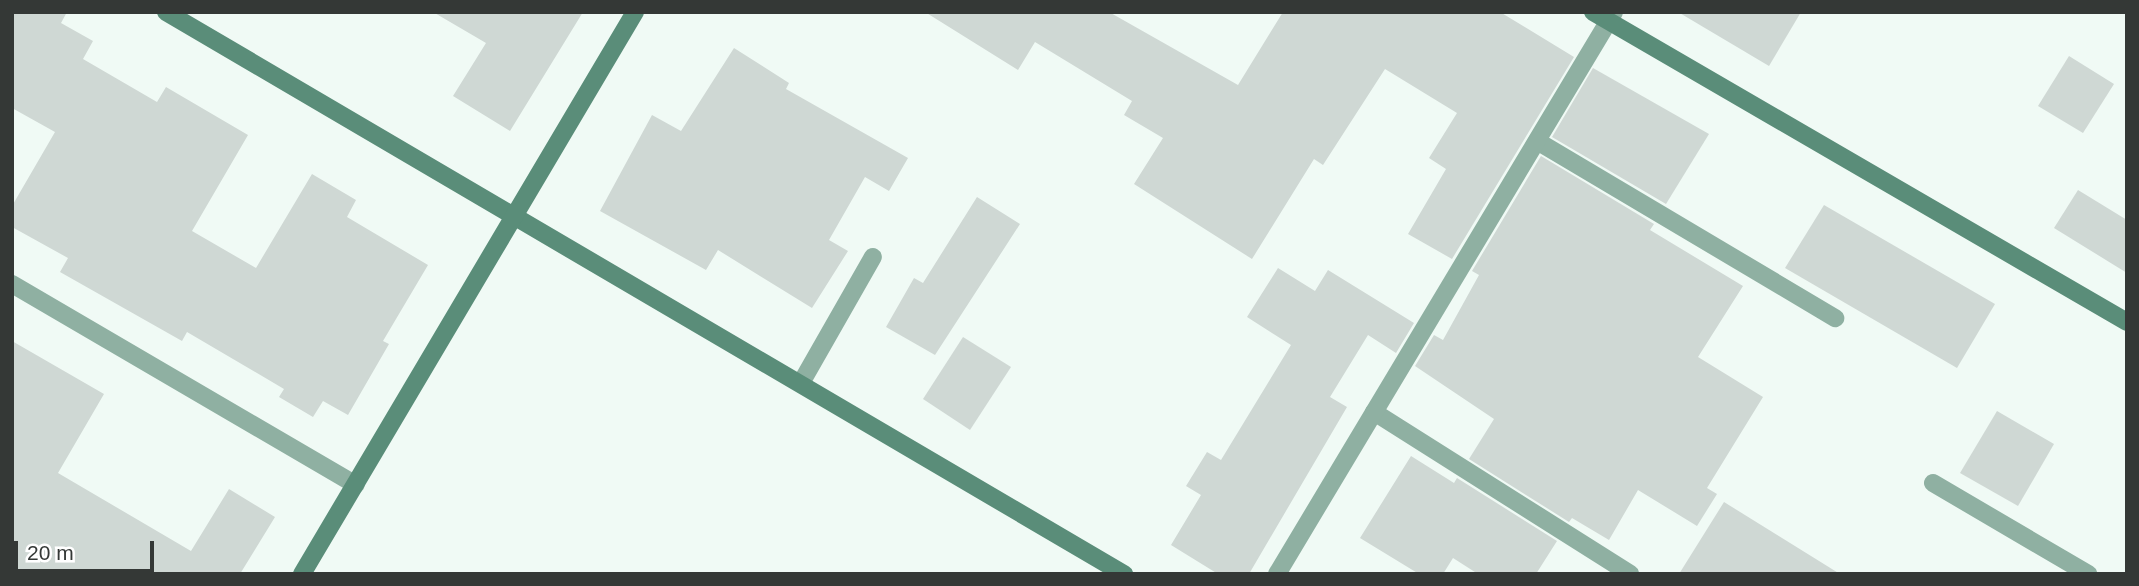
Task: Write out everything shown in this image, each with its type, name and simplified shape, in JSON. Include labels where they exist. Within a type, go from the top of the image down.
[{"type":"street","points":[[166,12],[514,212],[1124,574]]},
{"type":"street","points":[[302,574],[514,212],[635,12]]},
{"type":"street","points":[[1277,574],[1537,141],[1606,15],[2127,322]]},
{"type":"street","points":[[1537,141],[1835,318]]},
{"type":"street","points":[[801,383],[873,257]]},
{"type":"street","points":[[12,284],[356,485]]},
{"type":"street","points":[[1374,412],[1630,574]]},
{"type":"street","points":[[1933,483],[2088,574]]},
{"type":"building","points":[[12,12],[67,12],[61,23],[93,41],[83,59],[157,102],[166,87],[248,135],[192,231],[256,268],[312,174],[356,200],[347,217],[428,265],[383,341],[389,344],[348,415],[323,401],[313,417],[279,397],[284,389],[187,332],[182,341],[60,272],[68,258],[12,227],[12,206],[55,132],[12,108]]},
{"type":"building","points":[[433,12],[583,12],[510,131],[453,96],[486,43]]},
{"type":"building","points":[[925,12],[1109,12],[1238,85],[1283,12],[1500,12],[1574,57],[1452,259],[1408,234],[1446,169],[1429,158],[1457,113],[1385,69],[1323,165],[1314,159],[1252,259],[1134,184],[1163,138],[1124,115],[1132,101],[1035,42],[1018,70]]},
{"type":"building","points":[[1678,12],[1801,12],[1769,66]]},
{"type":"building","points":[[734,48],[789,83],[786,89],[908,158],[889,191],[865,177],[829,240],[848,251],[812,308],[718,250],[706,270],[600,211],[652,115],[681,131]]},
{"type":"building","points":[[2069,56],[2114,84],[2083,133],[2038,106]]},
{"type":"building","points":[[1593,68],[1709,134],[1666,204],[1552,137]]},
{"type":"building","points":[[1541,156],[1654,224],[1650,230],[1743,286],[1698,357],[1763,397],[1707,488],[1717,494],[1697,526],[1638,490],[1609,540],[1572,518],[1569,522],[1469,459],[1494,419],[1415,366],[1434,335],[1443,340],[1479,275],[1472,271]]},
{"type":"building","points":[[2078,190],[2127,220],[2127,273],[2054,228]]},
{"type":"building","points":[[977,197],[1020,224],[935,355],[886,327],[914,278],[923,283]]},
{"type":"building","points":[[1824,205],[1995,304],[1957,368],[1785,268]]},
{"type":"building","points":[[1278,268],[1315,291],[1328,270],[1414,323],[1396,353],[1368,335],[1330,397],[1347,407],[1249,574],[1218,574],[1171,545],[1201,495],[1186,486],[1207,452],[1221,460],[1291,345],[1247,317]]},
{"type":"building","points":[[963,337],[1011,367],[970,430],[923,399]]},
{"type":"building","points":[[12,341],[104,394],[58,473],[191,551],[229,489],[275,517],[240,574],[12,574]]},
{"type":"building","points":[[1997,411],[2054,444],[2018,506],[1960,473]]},
{"type":"building","points":[[1411,456],[1454,483],[1457,478],[1557,541],[1536,574],[1478,574],[1453,558],[1443,574],[1419,574],[1360,538]]},
{"type":"building","points":[[1724,502],[1840,574],[1679,574]]}]
